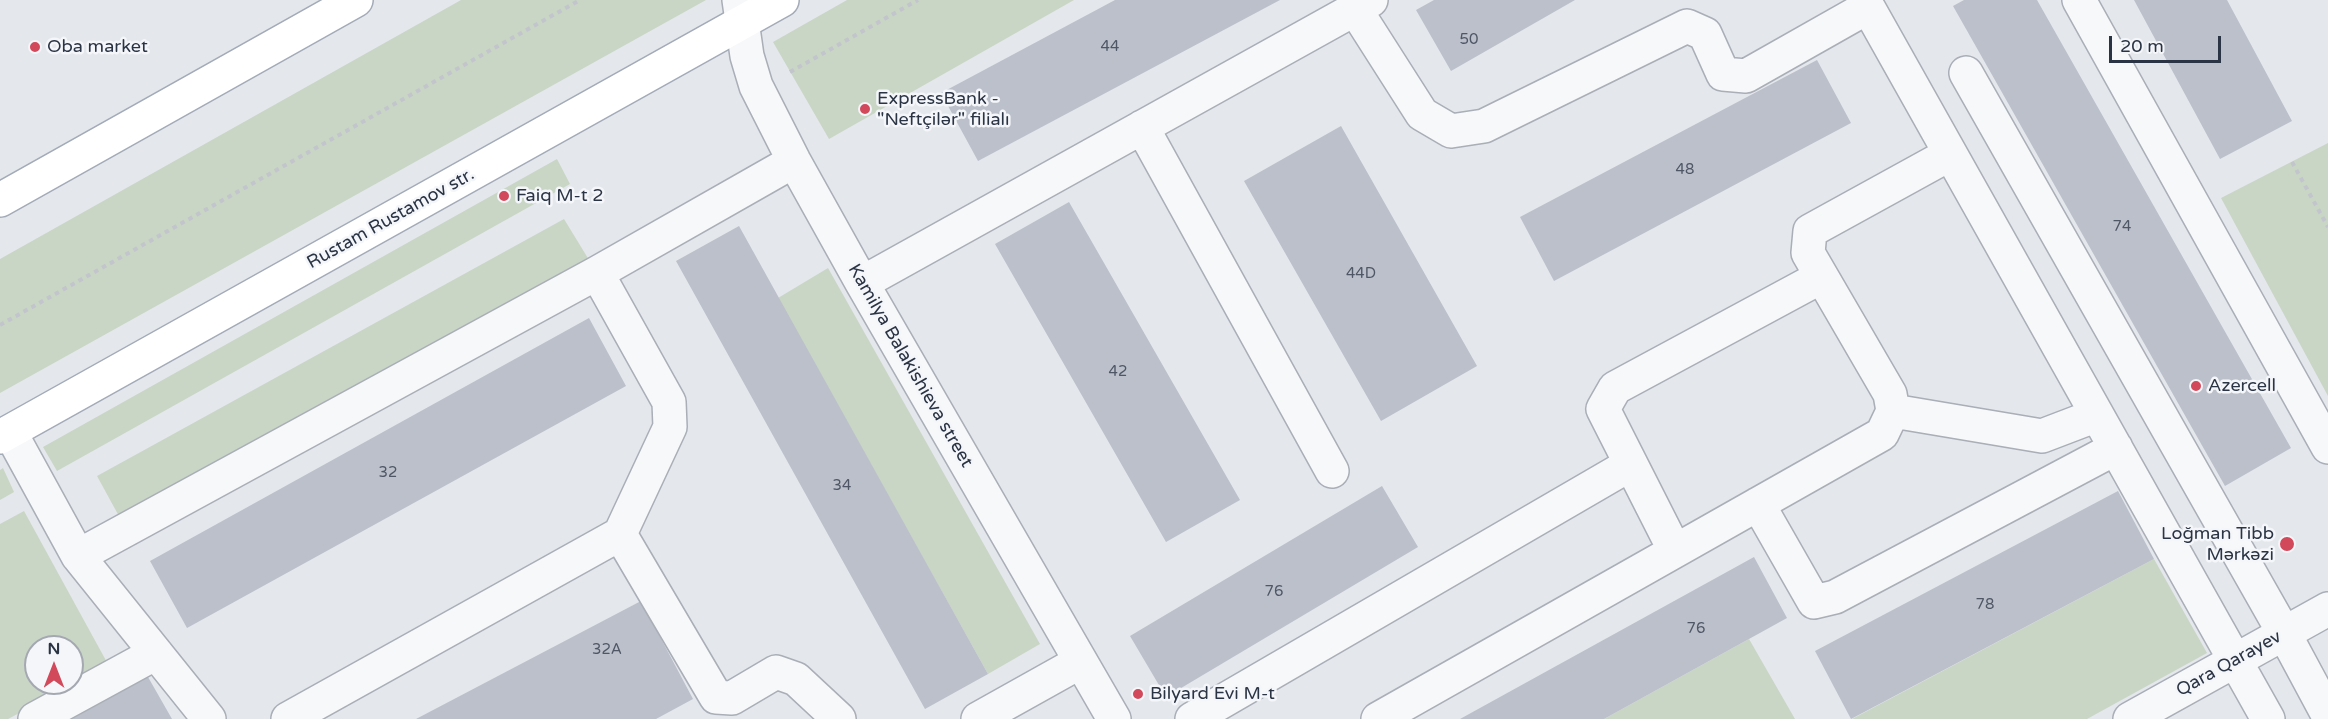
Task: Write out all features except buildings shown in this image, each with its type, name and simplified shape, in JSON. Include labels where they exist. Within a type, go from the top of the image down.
[{"type":"main road","points":[[0,201],[356,0]]},
{"type":"main road","name":"Rustam Rustamov str.","points":[[5,435],[740,11],[782,0]]},
{"type":"street","points":[[2079,0],[2328,447]]},
{"type":"street","points":[[862,283],[1363,5],[1422,114],[1451,131],[1484,126],[1687,26],[1705,34],[1723,74],[1746,76],[1866,3],[2268,719]]},
{"type":"street","name":"Kamilya Balakishieva street","points":[[740,11],[747,56],[756,86],[794,161],[1114,719]]},
{"type":"street","points":[[1966,73],[2284,633],[2328,715]]},
{"type":"street","points":[[1142,127],[1332,471]]},
{"type":"street","points":[[1378,719],[1882,434],[1893,411],[1890,394],[1808,253],[1810,231],[1950,154]]},
{"type":"street","points":[[78,556],[597,273],[794,161]]},
{"type":"street","points":[[288,719],[620,534],[670,428],[669,402],[597,273]]},
{"type":"street","points":[[1675,551],[1603,409],[1616,388],[1821,277]]},
{"type":"street","points":[[1893,411],[2042,436],[2097,415]]},
{"type":"street","points":[[5,435],[78,556],[209,719]]},
{"type":"street","points":[[1758,504],[1814,602],[1835,597],[2116,448]]},
{"type":"street","points":[[1192,719],[1631,464]]},
{"type":"street","points":[[620,534],[716,697],[732,698],[776,672],[796,679],[839,719]]},
{"type":"street","name":"Qara Qarayev","points":[[2130,719],[2328,609]]},
{"type":"street","points":[[35,719],[156,653]]},
{"type":"street","points":[[978,719],[1080,662]]},
{"type":"path","points":[[0,325],[580,0]]},
{"type":"path","points":[[790,72],[918,0]]},
{"type":"path","points":[[2292,162],[2328,227]]},
{"type":"green space","points":[[461,0],[706,0],[0,393],[0,259]]},
{"type":"green space","points":[[847,0],[1074,0],[829,139],[773,42]]},
{"type":"green space","points":[[2328,143],[2328,396],[2221,198]]},
{"type":"green space","points":[[557,159],[570,184],[57,471],[43,447]]},
{"type":"green space","points":[[564,219],[597,273],[126,529],[97,476]]},
{"type":"green space","points":[[828,268],[1040,644],[988,674],[778,298]]},
{"type":"green space","points":[[3,468],[14,492],[0,500],[0,470]]},
{"type":"green space","points":[[24,511],[109,666],[84,679],[84,635],[24,635],[24,695],[54,695],[8,719],[0,719],[0,524]]},
{"type":"green space","points":[[2154,559],[2207,653],[2087,719],[1852,719]]},
{"type":"green space","points":[[1749,639],[1795,719],[1604,719]]},
{"type":"place","name":"Oba market","points":[[35,47]]},
{"type":"place","name":"ExpressBank - \"Neftçilər\" filialı","points":[[865,109]]},
{"type":"place","name":"Faiq M-t 2","points":[[504,196]]},
{"type":"place","name":"Azercell","points":[[2196,386]]},
{"type":"place","name":"Loğman Tibb Mərkəzi","points":[[2287,544]]},
{"type":"place","name":"Bilyard Evi M-t","points":[[1138,694]]}]
